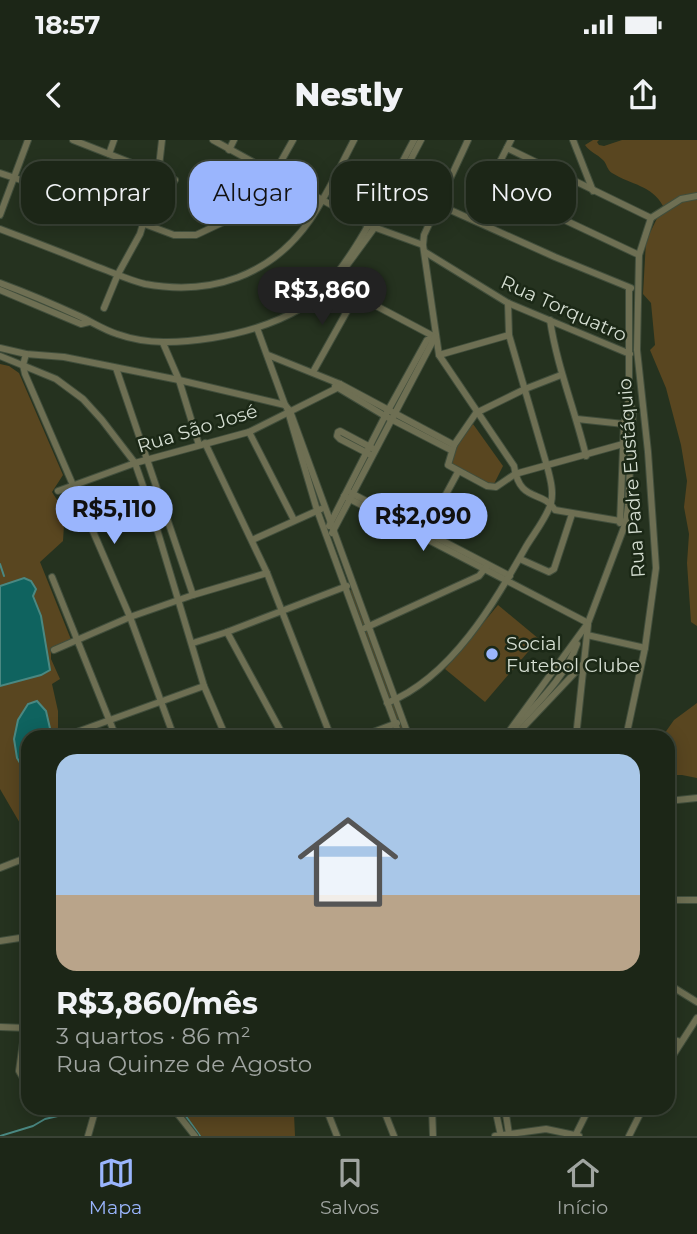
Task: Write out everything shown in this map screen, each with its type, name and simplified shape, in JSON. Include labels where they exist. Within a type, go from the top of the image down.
[{"type":"street","points":[[0,215],[28,140]]},
{"type":"street","points":[[73,140],[127,161]]},
{"type":"street","points":[[109,153],[114,140]]},
{"type":"street","points":[[160,161],[162,140]]},
{"type":"street","name":"Rua Torquatro","points":[[213,140],[251,161]]},
{"type":"street","points":[[229,150],[234,140]]},
{"type":"street","points":[[282,161],[293,140]]},
{"type":"street","points":[[0,229],[144,283],[178,288],[209,286],[230,280],[272,260],[310,221],[354,140]]},
{"type":"street","points":[[372,226],[414,140]]},
{"type":"street","points":[[3,288],[116,334],[138,340],[163,343],[200,340],[257,328],[304,307],[345,268],[421,140]]},
{"type":"street","points":[[452,173],[468,140]]},
{"type":"street","points":[[500,161],[511,140]]},
{"type":"street","points":[[573,140],[593,191]]},
{"type":"street","points":[[506,148],[652,218],[681,200],[697,196]]},
{"type":"street","points":[[0,173],[174,235],[196,235],[219,224]]},
{"type":"street","name":"Rua Torquatro","points":[[317,196],[372,226],[424,249],[442,264],[508,303],[629,354],[638,353]]},
{"type":"street","name":"Rua Padre Eustáquio","points":[[627,730],[645,648],[656,568],[638,353],[637,288],[639,255],[652,218]]},
{"type":"street","points":[[428,224],[424,234],[424,249],[439,355],[514,466],[518,483],[526,493],[551,504],[555,510],[622,524]]},
{"type":"street","points":[[482,224],[628,288],[637,288]]},
{"type":"street","points":[[573,224],[639,255]]},
{"type":"street","points":[[104,308],[117,274],[143,225]]},
{"type":"street","points":[[427,265],[442,264]]},
{"type":"street","points":[[331,282],[435,337]]},
{"type":"street","points":[[622,524],[624,424],[629,398],[628,288]]},
{"type":"street","points":[[313,372],[356,295]]},
{"type":"street","points":[[387,702],[396,699],[444,664],[495,602],[551,504],[552,488],[547,466],[509,335],[508,303]]},
{"type":"street","points":[[550,320],[561,375],[577,419],[586,456]]},
{"type":"street","points":[[257,328],[315,490],[332,528],[341,566],[357,610],[360,630],[397,730]]},
{"type":"street","points":[[439,355],[509,335]]},
{"type":"street","points":[[326,537],[349,495],[386,414],[435,337]]},
{"type":"street","points":[[163,343],[202,444],[267,573],[328,730]]},
{"type":"street","points":[[0,348],[26,354],[64,357],[178,380],[287,409]]},
{"type":"street","points":[[26,354],[23,365],[25,374],[130,617],[171,730]]},
{"type":"street","points":[[268,355],[313,372],[386,414],[452,447]]},
{"type":"street","points":[[0,356],[56,379],[83,400],[135,463],[204,685],[223,730]]},
{"type":"street","points":[[116,368],[193,594]]},
{"type":"street","points":[[561,375],[476,413],[452,447],[447,465],[492,488],[515,474],[623,444]]},
{"type":"street","points":[[349,495],[376,454],[412,376]]},
{"type":"street","name":"Rua São José","points":[[58,491],[135,463],[249,432],[287,409],[336,385]]},
{"type":"street","points":[[512,730],[556,680],[574,654],[588,623],[628,506],[633,412],[629,398]]},
{"type":"street","points":[[577,419],[624,424]]},
{"type":"street","points":[[249,432],[294,520]]},
{"type":"street","points":[[368,449],[376,454]]},
{"type":"street","points":[[424,534],[458,472]]},
{"type":"street","points":[[315,490],[317,510],[326,537],[341,566]]},
{"type":"street","points":[[349,495],[588,623]]},
{"type":"street","points":[[252,540],[325,508]]},
{"type":"street","points":[[520,559],[549,572],[554,569],[572,514]]},
{"type":"street","points":[[360,630],[479,576],[486,567]]},
{"type":"street","points":[[54,650],[130,617],[193,594],[267,573]]},
{"type":"street","points":[[52,577],[113,730]]},
{"type":"street","points":[[192,643],[348,585]]},
{"type":"street","points":[[357,610],[368,627],[406,730]]},
{"type":"street","points":[[227,632],[280,730]]},
{"type":"street","points":[[583,636],[645,648]]},
{"type":"street","points":[[577,730],[585,662],[583,636]]},
{"type":"street","points":[[511,730],[583,636]]},
{"type":"street","points":[[367,649],[375,646]]},
{"type":"street","points":[[520,730],[585,662]]},
{"type":"street","points":[[373,666],[382,663]]},
{"type":"street","points":[[380,683],[388,680]]},
{"type":"street","points":[[551,697],[556,680]]},
{"type":"street","points":[[82,730],[204,685]]},
{"type":"street","points":[[379,730],[403,721]]},
{"type":"street","points":[[675,800],[697,798]]},
{"type":"street","points":[[0,868],[21,860]]},
{"type":"street","points":[[675,900],[697,900]]},
{"type":"street","points":[[0,941],[21,938]]},
{"type":"street","points":[[675,989],[697,1002]]},
{"type":"street","points":[[675,1052],[697,1018]]},
{"type":"street","points":[[0,1027],[21,1028]]},
{"type":"street","points":[[675,1042],[680,1044]]},
{"type":"street","points":[[675,1044],[680,1044]]},
{"type":"street","points":[[88,1136],[94,1115]]},
{"type":"street","points":[[178,1115],[194,1136]]},
{"type":"street","points":[[329,1115],[337,1136]]},
{"type":"street","points":[[386,1115],[394,1136]]},
{"type":"street","points":[[432,1115],[433,1136]]},
{"type":"street","points":[[497,1115],[503,1135]]},
{"type":"street","points":[[503,1135],[504,1115]]},
{"type":"street","points":[[503,1135],[546,1129],[577,1135],[586,1115]]},
{"type":"street","points":[[629,1136],[640,1115]]},
{"type":"shaded area","points":[[599,140],[599,145],[604,146],[622,140],[697,140],[697,626],[691,622],[687,563],[689,534],[684,507],[687,481],[666,388],[650,350],[655,345],[651,303],[643,294],[646,241],[663,206],[647,189],[610,172],[603,160],[585,145]]},
{"type":"shaded area","points":[[0,364],[19,373],[63,475],[52,492],[68,522],[64,525],[63,541],[40,562],[72,642],[51,649],[51,659],[60,679],[52,684],[58,711],[58,730],[21,730],[21,825],[0,789]]},
{"type":"shaded area","points":[[470,424],[473,424],[503,466],[493,486],[449,465],[454,446]]},
{"type":"shaded area","points":[[354,590],[405,730],[398,730],[348,591]]},
{"type":"shaded area","name":"Social Futebol Clube","points":[[498,605],[539,639],[485,702],[445,669]]},
{"type":"shaded area","points":[[697,703],[697,778],[675,775],[675,730],[667,730],[674,720]]},
{"type":"shaded area","points":[[180,1115],[294,1115],[295,1136],[197,1136]]},
{"type":"water","points":[[24,578],[31,581],[36,589],[33,596],[41,616],[50,670],[0,686],[0,586]]},
{"type":"water","points":[[37,701],[46,711],[50,730],[21,730],[21,765],[17,758],[14,739],[18,720],[28,704]]},
{"type":"waterway","points":[[0,564],[4,576]]},
{"type":"waterway","points":[[0,1136],[62,1115]]},
{"type":"waterway","points":[[185,1115],[200,1136]]},
{"type":"place","name":"Social Futebol Clube","points":[[492,654]]}]
